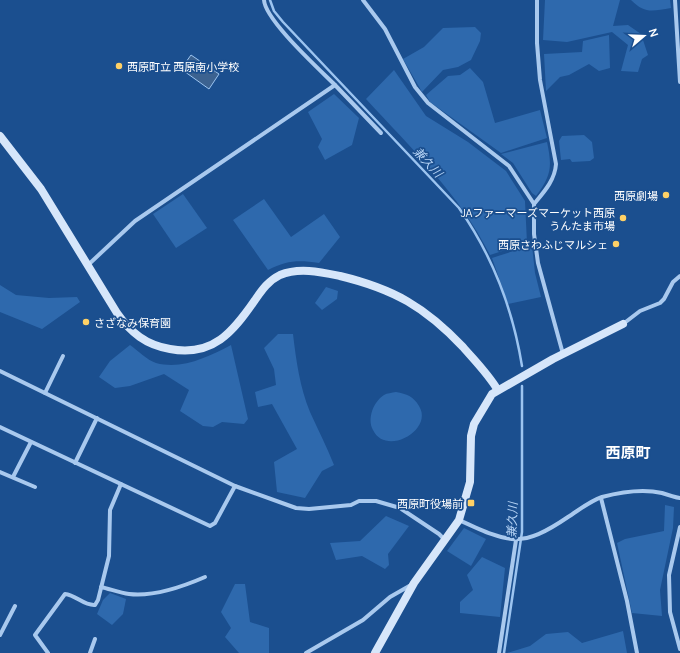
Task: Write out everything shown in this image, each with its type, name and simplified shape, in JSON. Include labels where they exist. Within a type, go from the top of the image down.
[{"type":"street","points":[[264,0],[264,6],[273,21],[380,133]]},
{"type":"street","points":[[363,0],[385,29],[415,87],[428,103],[510,166],[534,204],[534,234],[538,262],[563,354]]},
{"type":"street","points":[[534,204],[545,192],[555,173],[556,164],[540,80],[536,43],[538,0]]},
{"type":"street","points":[[675,0],[680,82]]},
{"type":"street","points":[[88,265],[135,221],[335,85]]},
{"type":"street","points":[[0,136],[41,189],[127,327],[150,344],[181,351],[195,350],[214,344],[223,338],[240,321],[266,285],[272,280],[289,272],[322,273],[366,283],[405,299],[434,318],[486,373],[497,389]]},
{"type":"street","points":[[374,653],[414,583],[459,520],[470,482],[471,436],[474,424],[488,400],[497,389],[623,324],[640,311],[660,303],[673,282],[680,276]]},
{"type":"street","points":[[45,393],[63,356]]},
{"type":"street","points":[[0,371],[235,486],[296,508],[309,509],[351,505],[359,501],[382,503],[400,508],[439,534],[445,540]]},
{"type":"street","points":[[74,462],[97,418]]},
{"type":"street","points":[[0,427],[210,526],[215,523],[235,486]]},
{"type":"street","points":[[13,477],[31,442]]},
{"type":"street","points":[[0,472],[34,487]]},
{"type":"street","points":[[48,653],[35,635],[65,594],[71,595],[90,606],[95,605],[109,556],[110,510],[122,484]]},
{"type":"street","points":[[459,520],[483,531],[517,540],[525,540],[544,533],[592,502],[601,498],[644,491],[680,498]]},
{"type":"street","points":[[601,498],[627,601],[637,653]]},
{"type":"street","points":[[680,527],[669,575],[670,612],[680,649]]},
{"type":"street","points":[[499,653],[517,540]]},
{"type":"street","points":[[101,587],[129,594],[157,592],[187,585],[205,577]]},
{"type":"street","points":[[306,653],[363,620],[390,597],[414,583]]},
{"type":"street","points":[[0,635],[15,606]]},
{"type":"street","points":[[90,653],[95,639]]},
{"type":"shaded area","points":[[545,0],[620,0],[613,26],[628,25],[641,34],[648,55],[642,59],[638,72],[621,71],[628,45],[612,32],[567,42],[543,40]]},
{"type":"shaded area","points":[[631,0],[670,0],[671,8],[649,10],[640,8]]},
{"type":"shaded area","points":[[475,27],[481,33],[480,41],[471,60],[458,67],[443,70],[422,92],[403,59],[424,47],[443,28]]},
{"type":"shaded area","points":[[609,35],[610,68],[599,71],[589,64],[569,75],[560,77],[546,91],[544,54],[582,52],[583,41]]},
{"type":"shaded area","points":[[191,55],[219,74],[209,89],[181,69]]},
{"type":"shaded area","points":[[470,68],[483,82],[495,123],[540,110],[547,138],[501,153],[430,102],[426,95],[448,76],[460,75]]},
{"type":"shaded area","points":[[394,70],[426,116],[468,142],[506,171],[525,201],[527,243],[490,255],[464,212],[434,173],[366,99]]},
{"type":"shaded area","points":[[334,94],[359,118],[352,145],[325,160],[318,147],[322,139],[308,112]]},
{"type":"shaded area","points":[[584,135],[592,142],[594,158],[590,161],[572,162],[570,159],[561,160],[559,141],[562,136]]},
{"type":"shaded area","points":[[547,142],[550,158],[548,176],[536,196],[532,193],[513,163],[501,154]]},
{"type":"shaded area","points":[[183,194],[207,228],[176,248],[153,214]]},
{"type":"shaded area","points":[[264,199],[291,237],[324,214],[340,237],[319,263],[305,261],[293,262],[281,264],[268,270],[233,220]]},
{"type":"shaded area","points":[[532,245],[535,273],[541,297],[508,304],[492,258]]},
{"type":"shaded area","points":[[0,285],[16,295],[49,298],[77,297],[80,302],[42,329],[0,312]]},
{"type":"shaded area","points":[[326,287],[338,291],[337,299],[322,310],[315,303]]},
{"type":"shaded area","points":[[278,334],[293,334],[301,384],[310,412],[334,465],[322,471],[305,498],[277,492],[274,462],[297,449],[272,404],[258,407],[255,392],[276,385],[274,369],[264,348]]},
{"type":"shaded area","points":[[130,345],[153,362],[166,365],[175,365],[185,364],[204,358],[231,345],[248,419],[244,424],[222,422],[213,427],[203,426],[180,411],[189,390],[164,374],[130,386],[115,388],[99,377],[110,361]]},
{"type":"shaded area","points":[[396,392],[412,398],[419,406],[422,415],[420,424],[414,431],[397,441],[388,441],[379,438],[373,430],[371,426],[371,416],[374,406],[380,398],[385,394]]},
{"type":"shaded area","points":[[665,505],[674,507],[673,528],[660,590],[662,616],[632,613],[617,543],[625,539],[664,531]]},
{"type":"shaded area","points":[[386,516],[409,526],[388,554],[389,565],[385,569],[362,556],[336,560],[330,543],[360,541]]},
{"type":"shaded area","points":[[464,528],[486,539],[471,566],[447,551]]},
{"type":"shaded area","points":[[482,557],[505,568],[500,617],[460,613],[460,602],[473,590],[467,575]]},
{"type":"shaded area","points":[[235,584],[245,584],[250,622],[269,628],[269,653],[239,653],[225,637],[231,628],[221,612]]},
{"type":"shaded area","points":[[110,593],[126,599],[123,614],[112,625],[97,614],[103,600]]},
{"type":"shaded area","points":[[623,631],[627,653],[507,653],[530,646],[546,634],[568,632],[582,643]]},
{"type":"waterway","name":"兼久川","points":[[270,0],[274,11],[283,22],[459,208],[482,245],[500,284],[513,324],[522,366]]},
{"type":"waterway","name":"兼久川","points":[[504,653],[522,532],[522,386]]},
{"type":"place","name":"西原町立 西原南小学校","points":[[119,66]]},
{"type":"place","name":"西原劇場","points":[[666,195]]},
{"type":"place","name":"JAファーマーズマーケット西原 うんたま市場","points":[[623,218]]},
{"type":"place","name":"西原さわふじマルシェ","points":[[616,244]]},
{"type":"place","name":"さざなみ保育園","points":[[86,322]]},
{"type":"place","name":"西原町役場前","points":[[471,503]]},
{"type":"district","name":"西原町","points":[[628,452]]}]
